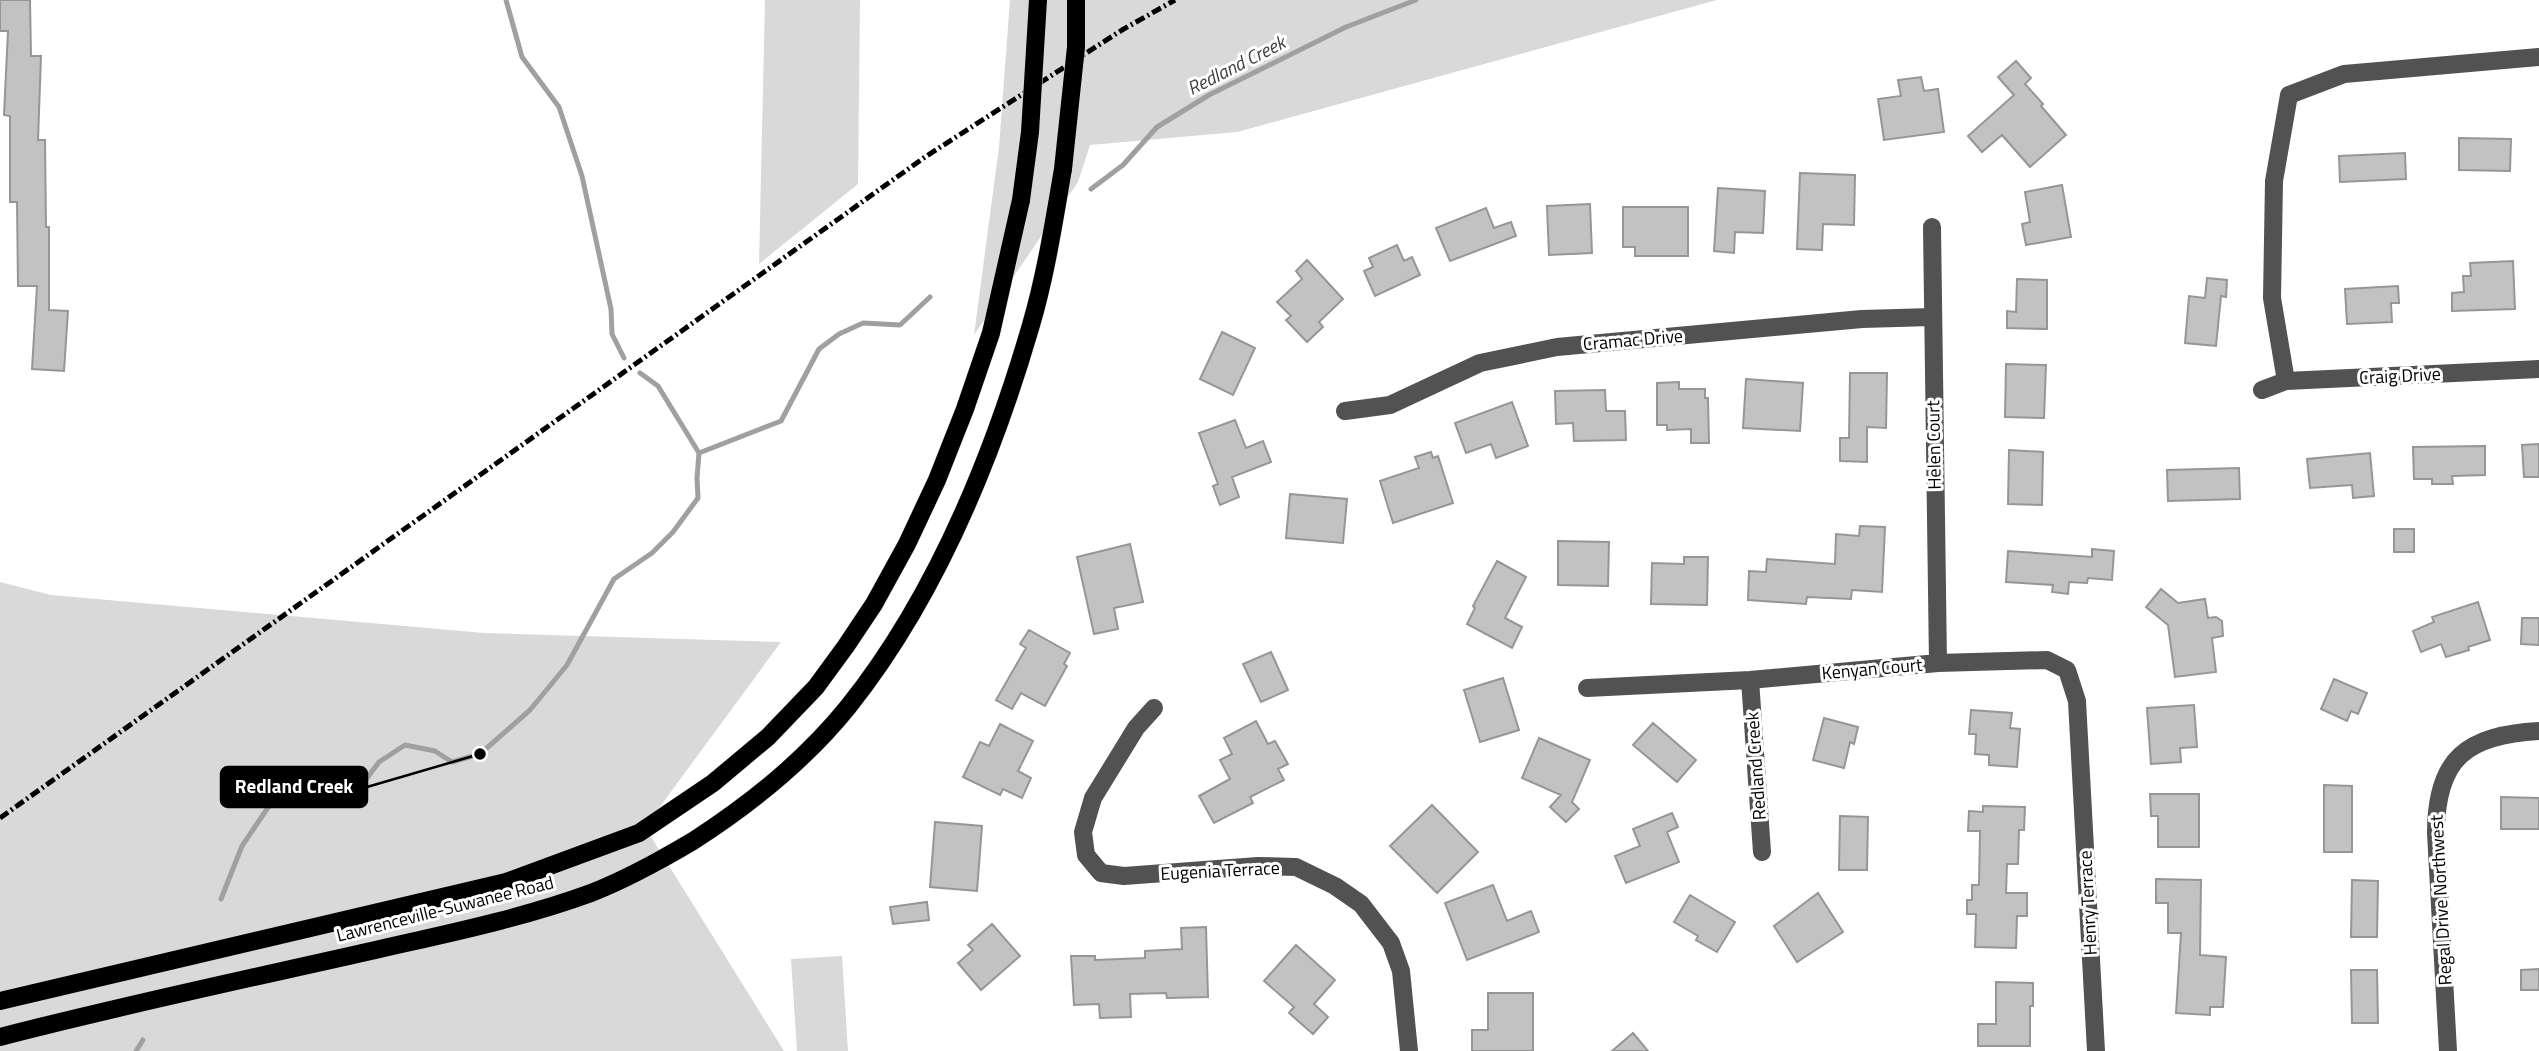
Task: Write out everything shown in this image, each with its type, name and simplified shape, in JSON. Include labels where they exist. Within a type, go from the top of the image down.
[{"type":"main road","name":"Lawrenceville-Suwanee Road","points":[[0,1001],[506,882],[639,833],[713,783],[768,737],[816,687],[874,604],[907,544],[942,468],[991,333],[1021,200],[1033,104],[1038,0]]},
{"type":"main road","name":"Lawrenceville-Suwanee Road","points":[[0,1037],[498,922],[593,892],[661,860],[723,822],[775,780],[847,709],[888,652],[925,590],[965,510],[1003,412],[1032,323],[1051,239],[1063,169],[1076,47],[1076,0]]},
{"type":"street","points":[[2286,381],[2272,298],[2274,181],[2289,95],[2344,74],[2539,57]]},
{"type":"street","name":"Helen Court","points":[[1932,227],[1938,663]]},
{"type":"street","name":"Cramac Drive","points":[[1345,411],[1390,405],[1480,363],[1557,347],[1862,319],[1932,317]]},
{"type":"street","name":"Craig Drive","points":[[2262,390],[2286,381],[2539,369]]},
{"type":"street","name":"Kenyan Court","points":[[1587,688],[1750,680],[1938,663],[2047,660],[2067,670],[2077,701],[2080,756]]},
{"type":"street","name":"Redland Creek","points":[[1750,680],[1762,852]]},
{"type":"street","name":"Eugenia Terrace","points":[[1154,708],[1136,728],[1093,798],[1083,832],[1086,855],[1101,873],[1124,876],[1258,866],[1296,867],[1335,886],[1361,904],[1391,943],[1401,971],[1409,1051]]},
{"type":"street","name":"Regal Drive Northwest","points":[[2448,1051],[2436,833],[2436,806],[2441,785],[2447,771],[2459,756],[2484,740],[2505,733],[2539,731]]},
{"type":"street","name":"Henry Terrace","points":[[2080,756],[2096,1051]]},
{"type":"shaded area","points":[[765,0],[860,0],[858,184],[759,264]]},
{"type":"shaded area","points":[[1010,0],[1717,0],[1237,132],[1090,145],[1078,182],[974,335],[999,147]]},
{"type":"shaded area","points":[[0,582],[51,595],[484,633],[781,642],[645,827],[784,1051],[0,1051]]},
{"type":"shaded area","points":[[842,956],[848,1051],[797,1051],[791,959]]},
{"type":"building","points":[[0,0],[30,0],[31,56],[41,56],[38,140],[45,140],[49,310],[68,311],[64,371],[32,369],[37,286],[18,286],[17,202],[10,202],[10,116],[4,115],[8,31],[0,31]]},
{"type":"building","points":[[2016,61],[2031,78],[2025,84],[2066,135],[2030,167],[2002,135],[1982,152],[1968,136],[2014,95],[1998,77]]},
{"type":"building","points":[[1921,77],[1924,91],[1938,89],[1944,132],[1884,140],[1878,99],[1901,96],[1898,80]]},
{"type":"building","points":[[2459,138],[2511,139],[2510,171],[2459,170]]},
{"type":"building","points":[[2405,153],[2406,179],[2340,182],[2339,156]]},
{"type":"building","points":[[1800,173],[1855,175],[1854,225],[1823,224],[1822,250],[1797,249]]},
{"type":"building","points":[[2062,185],[2071,237],[2026,245],[2022,224],[2030,222],[2025,192]]},
{"type":"building","points":[[1718,188],[1765,191],[1763,233],[1735,232],[1734,253],[1714,251]]},
{"type":"building","points":[[1590,204],[1592,253],[1549,255],[1547,206]]},
{"type":"building","points":[[1623,207],[1688,207],[1688,256],[1635,256],[1635,247],[1623,247]]},
{"type":"building","points":[[1486,208],[1494,228],[1511,222],[1516,236],[1450,261],[1436,228]]},
{"type":"building","points":[[1397,245],[1404,261],[1412,257],[1420,275],[1375,296],[1364,271],[1373,267],[1369,258]]},
{"type":"building","points":[[1307,260],[1343,299],[1319,322],[1323,327],[1307,342],[1286,320],[1291,316],[1277,302],[1302,279],[1296,271]]},
{"type":"building","points":[[2513,261],[2515,309],[2452,311],[2452,293],[2464,292],[2463,276],[2471,276],[2470,263]]},
{"type":"building","points":[[2207,278],[2227,280],[2226,297],[2221,296],[2216,346],[2185,343],[2189,296],[2205,298]]},
{"type":"building","points":[[2017,279],[2047,280],[2047,329],[2007,328],[2007,311],[2016,312]]},
{"type":"building","points":[[2398,286],[2399,303],[2391,303],[2392,322],[2347,324],[2345,289]]},
{"type":"building","points":[[1222,332],[1255,348],[1233,395],[1200,379]]},
{"type":"building","points":[[2006,364],[2046,365],[2044,418],[2005,417]]},
{"type":"building","points":[[1850,373],[1887,373],[1886,428],[1867,427],[1867,462],[1840,461],[1840,438],[1849,438]]},
{"type":"building","points":[[1746,379],[1803,383],[1800,431],[1743,428]]},
{"type":"building","points":[[1679,382],[1679,389],[1705,389],[1705,398],[1708,398],[1709,443],[1691,443],[1691,429],[1667,430],[1667,425],[1657,425],[1657,383]]},
{"type":"building","points":[[1605,390],[1606,411],[1625,411],[1626,440],[1574,441],[1573,423],[1556,424],[1555,391]]},
{"type":"building","points":[[1512,402],[1528,446],[1496,458],[1491,444],[1466,453],[1455,423]]},
{"type":"building","points":[[1235,420],[1246,448],[1263,441],[1271,462],[1232,477],[1239,497],[1220,505],[1213,486],[1218,484],[1199,433]]},
{"type":"building","points":[[2539,444],[2539,477],[2524,477],[2522,445]]},
{"type":"building","points":[[2485,446],[2485,475],[2452,476],[2453,484],[2432,484],[2432,479],[2414,479],[2413,447]]},
{"type":"building","points":[[2009,450],[2043,452],[2042,505],[2008,504]]},
{"type":"building","points":[[1431,452],[1433,458],[1438,456],[1453,503],[1393,523],[1380,481],[1419,468],[1415,457]]},
{"type":"building","points":[[2370,453],[2374,496],[2353,498],[2352,485],[2310,488],[2307,459]]},
{"type":"building","points":[[2239,468],[2240,499],[2168,501],[2167,470]]},
{"type":"building","points":[[1290,494],[1347,499],[1343,543],[1286,538]]},
{"type":"building","points":[[1860,526],[1885,527],[1882,592],[1852,590],[1851,599],[1807,597],[1806,604],[1748,600],[1749,571],[1766,572],[1767,559],[1835,564],[1836,534],[1859,536]]},
{"type":"building","points":[[2394,529],[2414,529],[2414,552],[2394,552]]},
{"type":"building","points":[[1558,541],[1609,542],[1608,586],[1558,585]]},
{"type":"building","points":[[1130,544],[1143,602],[1114,608],[1118,629],[1094,634],[1077,557]]},
{"type":"building","points":[[2092,549],[2114,551],[2112,580],[2088,578],[2087,583],[2069,582],[2068,594],[2052,592],[2053,585],[2006,582],[2008,551],[2092,557]]},
{"type":"building","points":[[1684,557],[1708,557],[1707,605],[1651,604],[1652,563],[1684,564]]},
{"type":"building","points":[[1497,561],[1526,577],[1505,618],[1522,627],[1512,648],[1467,624],[1475,608],[1473,606]]},
{"type":"building","points":[[2161,589],[2178,603],[2205,599],[2208,618],[2216,617],[2222,621],[2223,636],[2212,638],[2216,672],[2175,677],[2168,625],[2146,607]]},
{"type":"building","points":[[2478,602],[2490,640],[2446,657],[2441,644],[2421,652],[2413,631],[2434,622],[2432,617]]},
{"type":"building","points":[[2522,618],[2539,618],[2539,645],[2521,644]]},
{"type":"building","points":[[1029,630],[1070,653],[1064,664],[1067,666],[1045,706],[1021,693],[1012,709],[996,700],[1026,648],[1020,644]]},
{"type":"building","points":[[1271,652],[1288,690],[1261,702],[1243,664]]},
{"type":"building","points":[[1503,678],[1519,730],[1480,742],[1464,690]]},
{"type":"building","points":[[2334,679],[2367,693],[2358,714],[2351,711],[2347,721],[2321,709]]},
{"type":"building","points":[[2194,705],[2197,747],[2180,748],[2181,762],[2151,764],[2147,708]]},
{"type":"building","points":[[1971,710],[2012,713],[2010,728],[2020,729],[2017,767],[1989,765],[1989,755],[1975,754],[1976,734],[1969,734]]},
{"type":"building","points":[[1824,718],[1858,727],[1854,744],[1850,742],[1844,768],[1813,760]]},
{"type":"building","points":[[1256,721],[1268,744],[1275,741],[1288,764],[1278,769],[1284,780],[1250,797],[1253,803],[1214,823],[1199,796],[1230,779],[1220,760],[1232,754],[1224,738]]},
{"type":"building","points":[[1653,723],[1696,760],[1677,782],[1633,745]]},
{"type":"building","points":[[1000,724],[1033,741],[1018,771],[1031,778],[1022,798],[1003,789],[1000,795],[963,777],[980,742],[989,746]]},
{"type":"building","points":[[1539,738],[1590,760],[1572,802],[1579,809],[1566,822],[1550,807],[1561,795],[1522,778]]},
{"type":"building","points":[[2324,785],[2352,786],[2352,852],[2324,852]]},
{"type":"building","points":[[2150,794],[2199,794],[2199,847],[2158,847],[2158,816],[2151,816]]},
{"type":"building","points":[[2501,797],[2539,798],[2539,829],[2501,829]]},
{"type":"building","points":[[1432,805],[1478,852],[1437,893],[1390,846]]},
{"type":"building","points":[[1983,806],[2025,807],[2024,830],[2019,830],[2018,864],[2007,864],[2006,893],[2027,893],[2027,916],[2017,916],[2016,948],[1975,947],[1976,914],[1967,914],[1967,900],[1972,900],[1972,885],[1979,885],[1980,831],[1968,831],[1969,811],[1983,812]]},
{"type":"building","points":[[1672,813],[1678,827],[1667,832],[1679,862],[1626,883],[1615,856],[1640,846],[1633,829]]},
{"type":"building","points":[[1840,816],[1868,817],[1867,870],[1839,870]]},
{"type":"building","points":[[935,822],[982,826],[977,891],[930,887]]},
{"type":"building","points":[[2156,879],[2201,880],[2200,955],[2226,957],[2223,1007],[2210,1007],[2210,1015],[2176,1013],[2181,933],[2168,933],[2168,903],[2156,903]]},
{"type":"building","points":[[2352,880],[2378,881],[2377,937],[2351,937]]},
{"type":"building","points":[[1493,885],[1507,921],[1531,911],[1539,932],[1467,960],[1445,903]]},
{"type":"building","points":[[1818,893],[1843,932],[1797,962],[1774,926]]},
{"type":"building","points":[[1690,895],[1735,922],[1717,952],[1696,940],[1698,936],[1674,922]]},
{"type":"building","points":[[927,902],[929,920],[893,924],[890,907]]},
{"type":"building","points":[[992,924],[1020,956],[981,990],[958,963],[973,950],[968,945]]},
{"type":"building","points":[[1206,927],[1208,997],[1167,998],[1166,993],[1130,994],[1131,1017],[1100,1018],[1099,1004],[1074,1005],[1071,956],[1095,956],[1095,960],[1145,958],[1145,951],[1182,949],[1181,928]]},
{"type":"building","points":[[1296,945],[1335,980],[1314,1004],[1328,1017],[1313,1034],[1289,1013],[1294,1007],[1264,981]]},
{"type":"building","points":[[2539,969],[2539,990],[2521,990],[2521,970]]},
{"type":"building","points":[[2351,970],[2377,970],[2378,1023],[2352,1023]]},
{"type":"building","points":[[1996,982],[2033,983],[2030,1046],[1978,1046],[1978,1024],[1996,1024]]},
{"type":"building","points":[[1488,993],[1533,993],[1533,1051],[1472,1051],[1472,1030],[1488,1030]]},
{"type":"building","points":[[1633,1033],[1648,1051],[1612,1051]]},
{"type":"waterway","points":[[506,0],[522,57],[559,107],[582,176],[611,309],[612,334],[624,358]]},
{"type":"waterway","name":"Redland Creek","points":[[1091,189],[1123,165],[1157,127],[1209,95],[1346,27],[1416,0]]},
{"type":"waterway","name":"Redland Creek","points":[[699,453],[781,421],[819,349],[839,334],[863,323],[900,325],[930,297]]},
{"type":"waterway","points":[[640,373],[658,386],[699,453]]},
{"type":"waterway","name":"Redland Creek","points":[[221,899],[242,846],[290,775],[334,774],[361,786],[379,762],[405,745],[435,751],[452,762],[480,754],[530,710],[567,665],[614,579],[652,553],[673,532],[698,498],[699,453]]},
{"type":"waterway","name":"Redland Creek","points":[[136,1051],[143,1040]]},
{"type":"railway","points":[[0,818],[925,157],[1122,30],[1175,0]]},
{"type":"place","name":"Redland Creek","points":[[480,754]]}]
